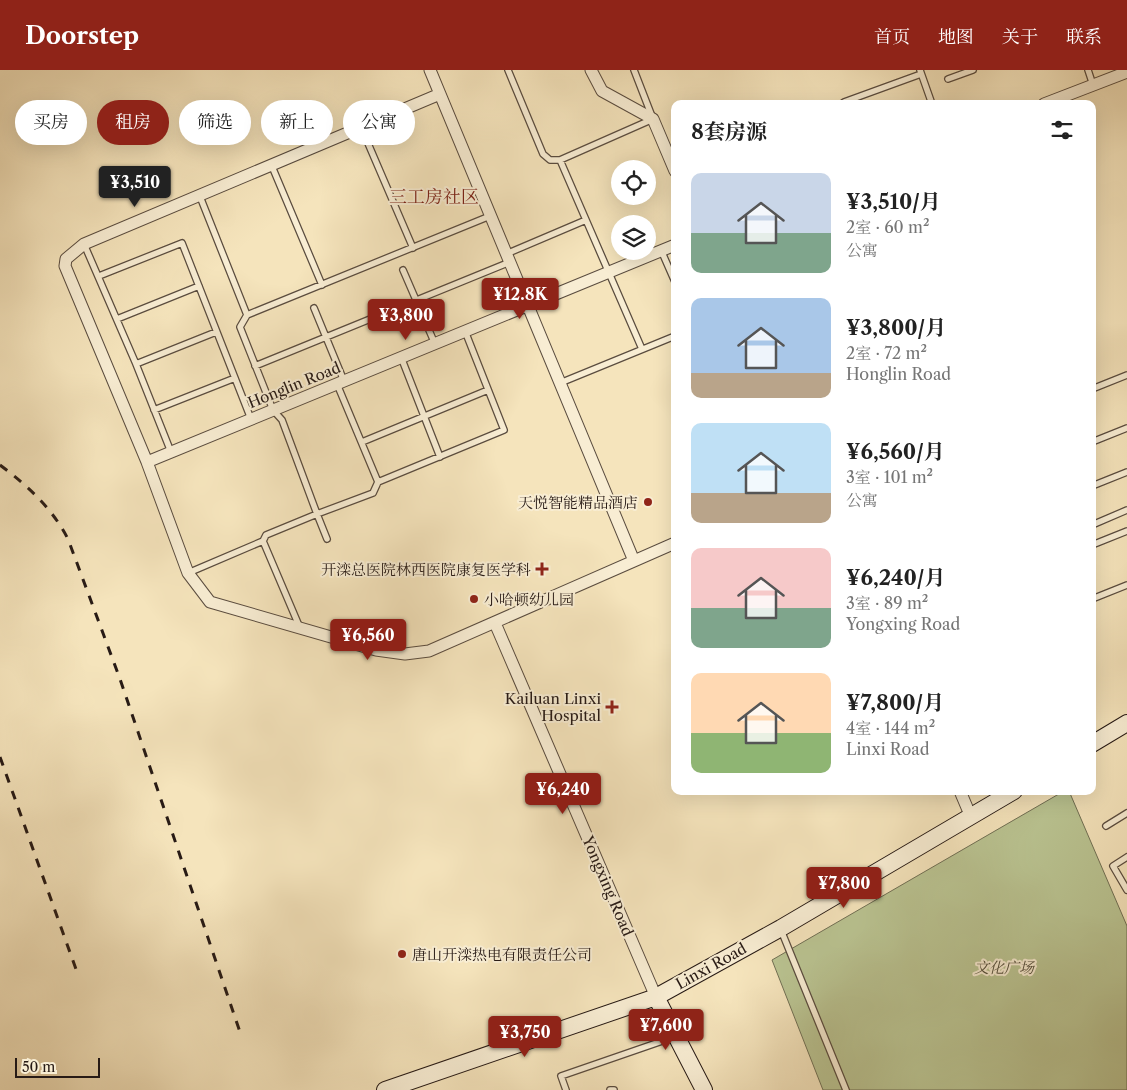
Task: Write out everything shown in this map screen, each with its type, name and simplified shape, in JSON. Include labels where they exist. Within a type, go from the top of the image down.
[{"type":"main road","points":[[1096,742],[1127,723]]},
{"type":"main road","name":"Linxi Road","points":[[385,1090],[656,997],[781,928],[1007,795]]},
{"type":"main road","name":"Yongxing Road","points":[[656,997],[700,1087]]},
{"type":"street","points":[[430,70],[634,561]]},
{"type":"street","points":[[592,70],[602,91],[653,119],[671,162]]},
{"type":"street","points":[[1054,100],[1127,72]]},
{"type":"street","points":[[415,104],[440,94]]},
{"type":"street","points":[[343,134],[84,244],[66,259],[66,266],[147,462],[188,573],[210,602],[376,650],[405,654],[429,651],[671,545]]},
{"type":"street","name":"Honglin Road","points":[[147,462],[671,246]]},
{"type":"street","name":"Yongxing Road","points":[[495,623],[656,997]]},
{"type":"street","points":[[962,795],[971,817]]},
{"type":"lane","points":[[508,70],[543,154],[550,160],[560,160],[653,119],[634,70]]},
{"type":"lane","points":[[948,79],[973,70]]},
{"type":"lane","points":[[1088,70],[1093,85]]},
{"type":"lane","points":[[849,100],[921,72],[931,100]]},
{"type":"lane","points":[[369,145],[413,248]]},
{"type":"lane","points":[[560,160],[642,349]]},
{"type":"lane","points":[[271,164],[322,285]]},
{"type":"lane","points":[[199,194],[247,315]]},
{"type":"lane","points":[[327,539],[282,420],[273,410],[240,327],[247,315],[490,216]]},
{"type":"lane","points":[[255,366],[416,300],[586,220]]},
{"type":"lane","points":[[98,276],[182,243],[251,419]]},
{"type":"lane","points":[[84,244],[136,364],[171,452]]},
{"type":"lane","points":[[661,250],[671,273]]},
{"type":"lane","points":[[404,270],[435,344]]},
{"type":"lane","points":[[117,319],[199,286]]},
{"type":"lane","points":[[314,308],[378,482]]},
{"type":"lane","points":[[188,573],[263,541],[266,535],[372,492],[378,482],[504,430],[465,331]]},
{"type":"lane","points":[[136,364],[216,332]]},
{"type":"lane","points":[[560,383],[671,338]]},
{"type":"lane","points":[[401,357],[440,457]]},
{"type":"lane","points":[[1096,387],[1127,375]]},
{"type":"lane","points":[[154,410],[234,378]]},
{"type":"lane","points":[[362,442],[488,390]]},
{"type":"lane","points":[[1096,440],[1127,428]]},
{"type":"lane","points":[[1096,484],[1127,472]]},
{"type":"lane","points":[[1096,523],[1127,510]]},
{"type":"lane","points":[[1096,544],[1127,532]]},
{"type":"lane","points":[[263,541],[300,628]]},
{"type":"lane","points":[[1096,597],[1127,584]]},
{"type":"lane","points":[[1106,826],[1127,813]]},
{"type":"lane","points":[[1127,858],[1113,866],[1127,890]]},
{"type":"lane","points":[[781,928],[846,1090]]},
{"type":"lane","points":[[566,1090],[561,1076],[676,1036]]},
{"type":"green space","name":"文化广场","points":[[1057,795],[1071,795],[1127,926],[1127,1090],[823,1090],[772,960]]},
{"type":"railway","points":[[0,465],[38,498],[55,517],[68,539],[120,679],[242,1038]]},
{"type":"railway","points":[[0,757],[77,972]]},
{"type":"place","name":"天悦智能精品酒店","points":[[648,502]]},
{"type":"place","name":"开滦总医院林西医院康复医学科","points":[[542,569]]},
{"type":"place","name":"小哈顿幼儿园","points":[[474,599]]},
{"type":"place","name":"Kailuan Linxi Hospital","points":[[612,707]]},
{"type":"place","name":"唐山开滦热电有限责任公司","points":[[402,954]]},
{"type":"district","name":"三工房社区","points":[[434,197]]}]
